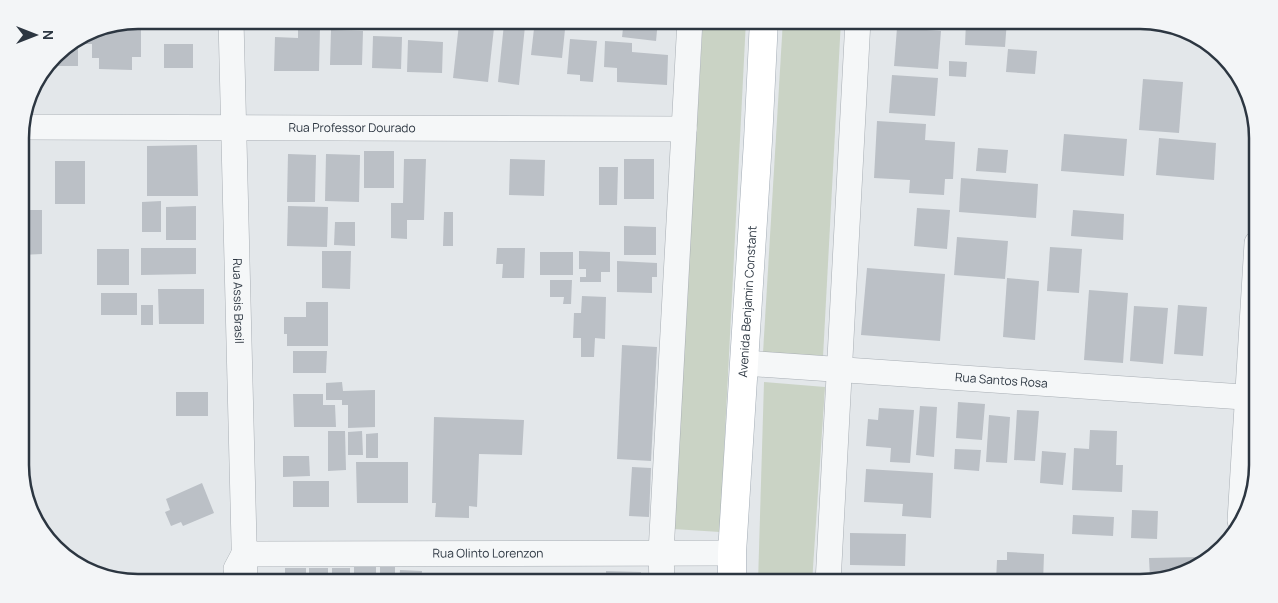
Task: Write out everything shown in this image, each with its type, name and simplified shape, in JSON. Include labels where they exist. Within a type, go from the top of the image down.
[{"type":"main road","name":"Avenida Benjamin Constant","points":[[732,574],[764,29]]},
{"type":"street","name":"Rua Assis Brasil","points":[[231,29],[245,574]]},
{"type":"street","points":[[662,574],[661,553],[690,29]]},
{"type":"street","points":[[828,574],[858,29]]},
{"type":"street","name":"Rua Professor Dourado","points":[[30,127],[684,129]]},
{"type":"street","name":"Rua Santos Rosa","points":[[744,363],[1249,398]]},
{"type":"street","points":[[1242,506],[1249,429]]},
{"type":"street","name":"Rua Olinto Lorenzon","points":[[244,554],[732,553]]},
{"type":"street","points":[[234,574],[244,554]]},
{"type":"green space","points":[[702,29],[746,29],[720,532],[673,529]]},
{"type":"green space","points":[[782,29],[841,29],[823,357],[763,353]]},
{"type":"green space","points":[[764,382],[825,387],[813,574],[758,574]]},
{"type":"building","points":[[141,29],[141,57],[132,57],[132,70],[99,69],[99,58],[92,58],[92,44],[82,44],[110,32]]},
{"type":"building","points":[[298,29],[320,29],[319,71],[274,71],[275,37],[298,38]]},
{"type":"building","points":[[458,29],[494,29],[488,82],[453,78]]},
{"type":"building","points":[[503,29],[525,29],[519,85],[498,82]]},
{"type":"building","points":[[534,29],[565,29],[562,58],[531,55]]},
{"type":"building","points":[[623,29],[657,29],[656,41],[622,37]]},
{"type":"building","points":[[897,29],[941,31],[938,69],[894,66]]},
{"type":"building","points":[[966,29],[1006,29],[1005,47],[965,45]]},
{"type":"building","points":[[331,30],[363,31],[362,65],[330,65]]},
{"type":"building","points":[[373,36],[402,37],[401,69],[372,68]]},
{"type":"building","points":[[570,39],[597,41],[593,82],[580,81],[580,75],[567,74]]},
{"type":"building","points":[[408,40],[443,42],[442,73],[407,72]]},
{"type":"building","points":[[605,41],[632,43],[632,52],[668,55],[667,85],[617,82],[617,68],[604,67]]},
{"type":"building","points":[[164,44],[193,44],[193,68],[164,68]]},
{"type":"building","points":[[78,46],[78,66],[56,66],[71,51]]},
{"type":"building","points":[[1008,49],[1037,51],[1035,74],[1006,72]]},
{"type":"building","points":[[949,61],[967,62],[966,77],[949,76]]},
{"type":"building","points":[[892,75],[938,78],[935,116],[889,113]]},
{"type":"building","points":[[1143,79],[1183,82],[1179,133],[1139,130]]},
{"type":"building","points":[[877,121],[926,124],[925,140],[955,142],[953,179],[945,179],[944,195],[909,193],[910,180],[874,178]]},
{"type":"building","points":[[1064,134],[1127,139],[1124,176],[1061,171]]},
{"type":"building","points":[[1159,138],[1216,143],[1214,180],[1156,175]]},
{"type":"building","points":[[197,145],[198,196],[147,196],[147,146]]},
{"type":"building","points":[[978,148],[1008,150],[1006,173],[976,171]]},
{"type":"building","points":[[364,151],[394,151],[394,188],[364,188]]},
{"type":"building","points":[[288,154],[316,155],[315,202],[287,202]]},
{"type":"building","points":[[326,154],[360,155],[359,202],[325,201]]},
{"type":"building","points":[[404,159],[426,159],[424,220],[407,220],[407,239],[391,238],[391,203],[403,203]]},
{"type":"building","points":[[510,159],[545,160],[544,196],[509,195]]},
{"type":"building","points":[[624,159],[654,159],[654,199],[624,199]]},
{"type":"building","points":[[55,161],[85,161],[85,204],[55,204]]},
{"type":"building","points":[[599,167],[618,167],[617,205],[599,205]]},
{"type":"building","points":[[961,178],[1038,184],[1036,218],[959,212]]},
{"type":"building","points":[[161,201],[161,232],[142,232],[142,202]]},
{"type":"building","points":[[196,206],[196,240],[166,240],[166,207]]},
{"type":"building","points":[[288,206],[328,207],[327,247],[287,246]]},
{"type":"building","points":[[917,208],[950,210],[947,249],[914,246]]},
{"type":"building","points":[[29,210],[42,210],[42,254],[29,255]]},
{"type":"building","points":[[1073,210],[1124,214],[1123,240],[1071,236]]},
{"type":"building","points":[[444,212],[453,212],[453,246],[443,246]]},
{"type":"building","points":[[335,222],[355,222],[355,246],[334,245]]},
{"type":"building","points":[[624,226],[656,227],[656,255],[624,255]]},
{"type":"building","points":[[957,237],[1008,241],[1005,279],[954,275]]},
{"type":"building","points":[[1050,247],[1082,249],[1079,293],[1047,291]]},
{"type":"building","points":[[141,248],[196,248],[196,274],[141,275]]},
{"type":"building","points":[[497,248],[525,248],[524,278],[502,278],[503,264],[496,264]]},
{"type":"building","points":[[97,249],[129,249],[129,285],[97,285]]},
{"type":"building","points":[[322,251],[351,251],[350,289],[322,288]]},
{"type":"building","points":[[579,251],[610,252],[610,272],[601,272],[601,282],[580,282],[580,277],[586,277],[586,269],[579,269]]},
{"type":"building","points":[[540,252],[573,252],[573,275],[540,275]]},
{"type":"building","points":[[617,261],[657,263],[657,277],[652,277],[652,293],[617,292]]},
{"type":"building","points":[[867,268],[945,274],[940,341],[861,335]]},
{"type":"building","points":[[1007,278],[1039,281],[1035,340],[1003,337]]},
{"type":"building","points":[[550,280],[572,280],[571,304],[563,304],[564,297],[550,297]]},
{"type":"building","points":[[158,289],[204,289],[204,324],[159,324]]},
{"type":"building","points":[[1089,290],[1128,293],[1123,363],[1084,360]]},
{"type":"building","points":[[101,293],[137,293],[137,315],[101,315]]},
{"type":"building","points":[[582,296],[606,297],[605,339],[595,338],[594,357],[581,357],[581,338],[573,338],[574,313],[581,313]]},
{"type":"building","points":[[306,302],[328,302],[328,346],[287,346],[287,334],[284,334],[284,317],[306,317]]},
{"type":"building","points":[[141,305],[153,305],[153,325],[141,325]]},
{"type":"building","points":[[1178,305],[1207,307],[1203,356],[1174,354]]},
{"type":"building","points":[[1134,306],[1168,308],[1163,364],[1130,361]]},
{"type":"building","points":[[622,345],[657,347],[651,461],[617,459]]},
{"type":"building","points":[[293,351],[327,351],[326,373],[293,373]]},
{"type":"building","points":[[342,382],[343,391],[375,390],[375,427],[348,428],[348,405],[342,405],[342,400],[326,400],[326,383]]},
{"type":"building","points":[[176,392],[208,392],[208,416],[176,416]]},
{"type":"building","points":[[293,394],[323,394],[323,405],[335,405],[336,427],[294,427]]},
{"type":"building","points":[[958,402],[985,404],[982,440],[956,438]]},
{"type":"building","points":[[920,406],[937,407],[934,457],[916,455]]},
{"type":"building","points":[[879,408],[914,410],[910,463],[890,462],[891,448],[866,446],[868,419],[878,420]]},
{"type":"building","points":[[1017,410],[1039,411],[1035,461],[1014,460]]},
{"type":"building","points":[[989,415],[1010,417],[1007,463],[986,462]]},
{"type":"building","points":[[434,417],[524,420],[522,455],[479,454],[477,507],[469,506],[469,518],[435,517],[436,503],[432,503]]},
{"type":"building","points":[[1090,430],[1117,431],[1116,465],[1123,465],[1122,492],[1072,490],[1074,448],[1089,449]]},
{"type":"building","points":[[328,431],[345,431],[346,470],[328,471]]},
{"type":"building","points":[[362,431],[363,455],[348,455],[348,432]]},
{"type":"building","points":[[378,433],[378,458],[366,458],[366,434]]},
{"type":"building","points":[[955,449],[981,450],[979,471],[954,469]]},
{"type":"building","points":[[1042,451],[1066,453],[1063,485],[1040,483]]},
{"type":"building","points":[[283,456],[309,456],[310,476],[283,477]]},
{"type":"building","points":[[356,462],[408,462],[408,503],[357,503]]},
{"type":"building","points":[[632,467],[651,468],[649,517],[629,516]]},
{"type":"building","points":[[866,469],[933,473],[931,518],[902,516],[903,504],[864,502]]},
{"type":"building","points":[[293,481],[329,481],[329,507],[293,507]]},
{"type":"building","points":[[202,483],[214,513],[183,526],[181,522],[171,526],[165,512],[170,510],[166,499]]},
{"type":"building","points":[[1132,510],[1158,511],[1157,539],[1131,538]]},
{"type":"building","points":[[1073,515],[1114,517],[1113,536],[1072,534]]},
{"type":"building","points":[[850,533],[906,534],[905,566],[850,565]]},
{"type":"building","points":[[1007,552],[1044,554],[1043,574],[996,574],[997,560],[1007,560]]},
{"type":"building","points":[[1199,557],[1175,568],[1150,574],[1149,558]]},
{"type":"building","points":[[354,567],[376,567],[376,574],[354,574]]},
{"type":"building","points":[[380,567],[395,567],[395,574],[380,574]]},
{"type":"building","points":[[285,568],[306,568],[306,574],[285,574]]},
{"type":"building","points":[[309,568],[328,568],[328,574],[309,574]]},
{"type":"building","points":[[332,568],[350,568],[350,574],[332,574]]},
{"type":"building","points":[[400,570],[422,571],[422,574],[400,574]]},
{"type":"building","points":[[606,571],[641,572],[641,574],[606,574]]}]
